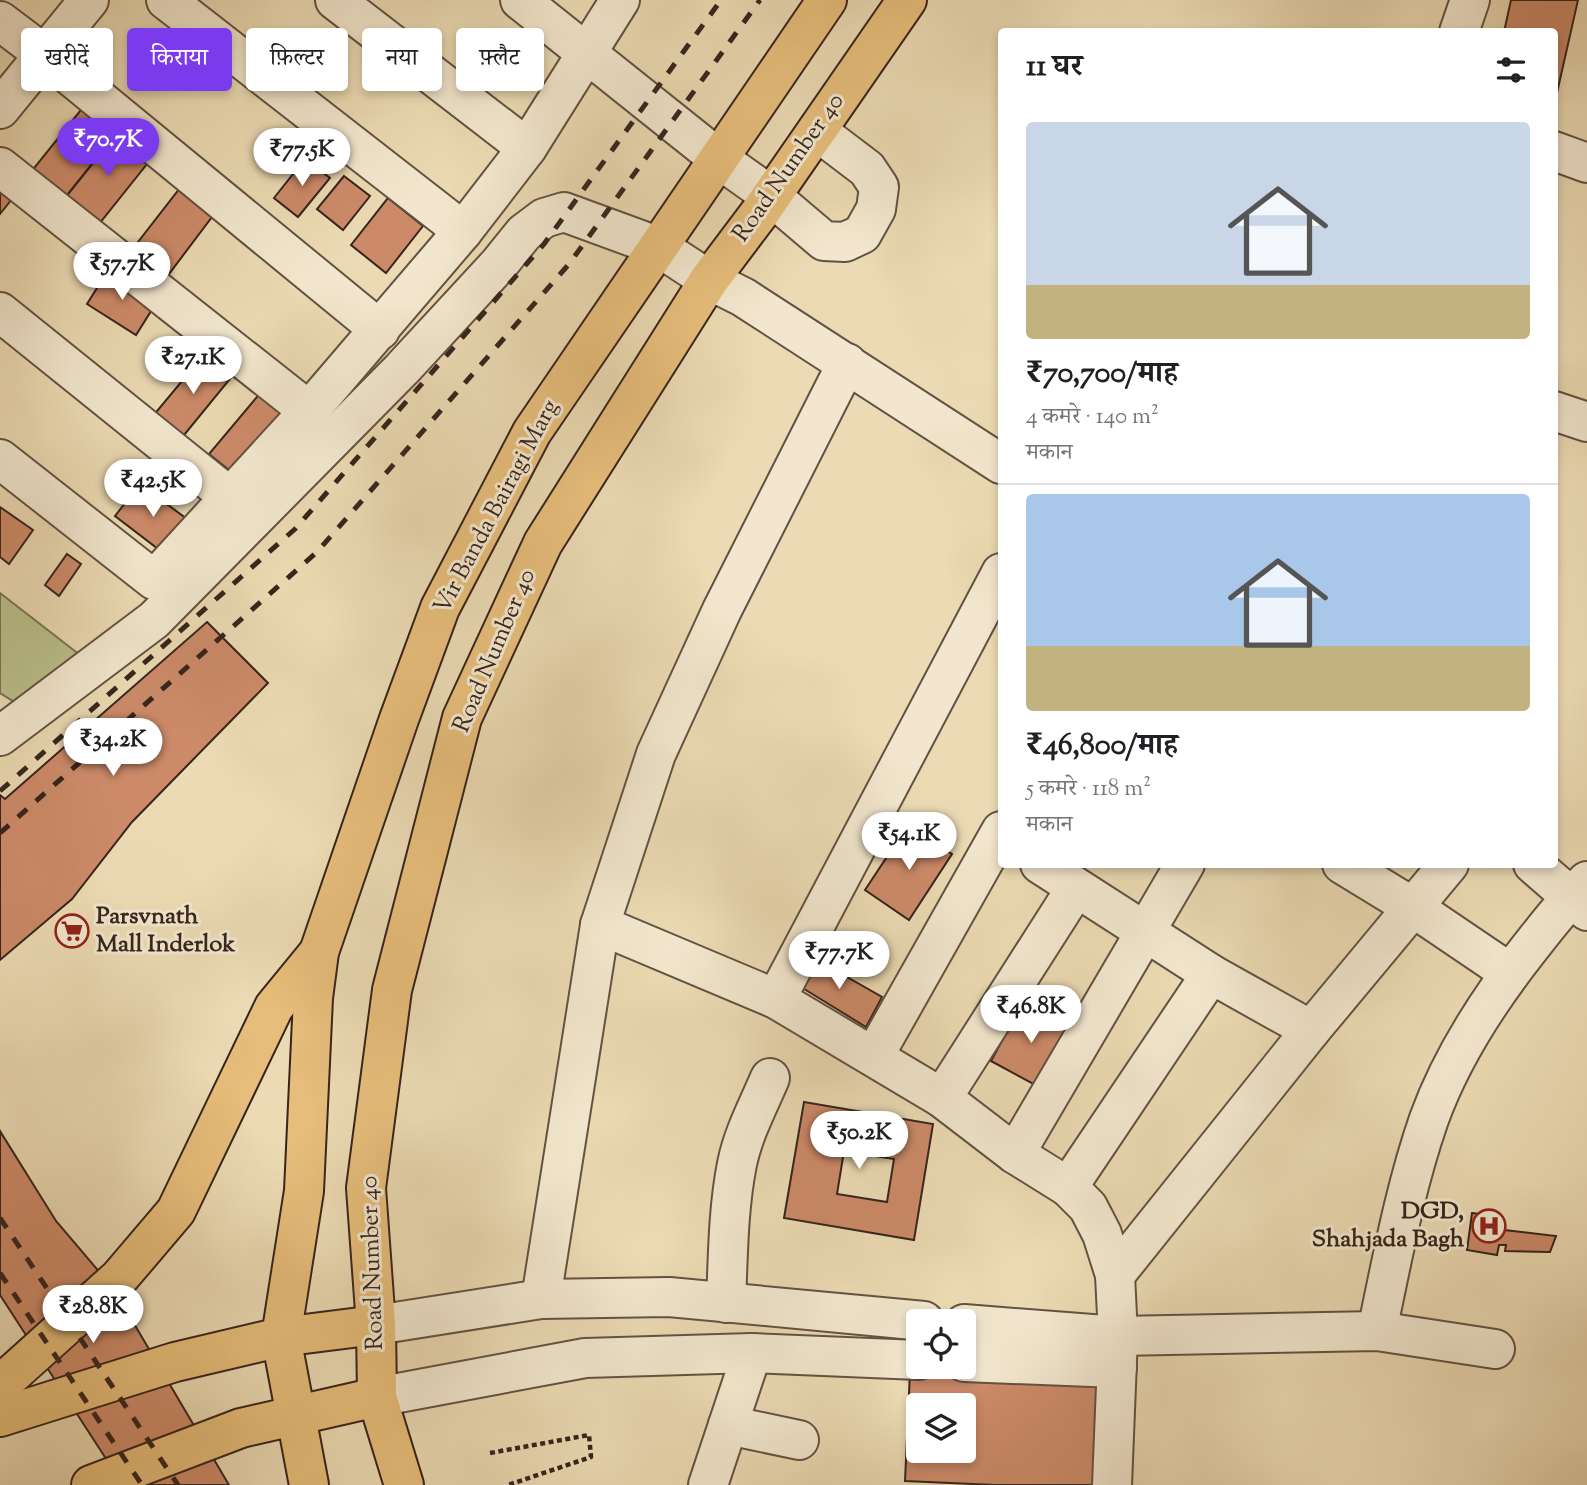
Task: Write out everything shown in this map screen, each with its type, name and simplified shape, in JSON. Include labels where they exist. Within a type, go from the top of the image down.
[{"type":"main road","name":"Vir Banda Bairagi Marg","points":[[319,952],[440,608],[532,432],[827,0]]},
{"type":"main road","name":"Road Number 40","points":[[404,1485],[377,1396],[376,1325],[366,1188],[392,990],[462,718],[542,543],[709,280],[817,131],[907,0]]},
{"type":"main road","points":[[309,1485],[281,1337],[304,1191],[313,998],[319,952]]},
{"type":"main road","points":[[0,1385],[119,1278],[176,1211],[275,1007],[319,952]]},
{"type":"main road","points":[[0,1417],[176,1362],[281,1337],[376,1325]]},
{"type":"main road","points":[[91,1485],[229,1432],[377,1396]]},
{"type":"street","points":[[67,28],[89,0]]},
{"type":"street","points":[[166,0],[463,231]]},
{"type":"street","points":[[335,0],[527,148]]},
{"type":"street","points":[[520,0],[719,159],[771,196],[824,241],[845,242],[862,234],[876,208],[879,187],[867,169],[817,131]]},
{"type":"street","points":[[0,459],[154,580],[309,411],[463,231],[527,148],[620,0]]},
{"type":"street","points":[[1461,28],[1470,0]]},
{"type":"street","points":[[0,21],[21,37]]},
{"type":"street","points":[[0,109],[21,84]]},
{"type":"street","points":[[89,91],[380,330]]},
{"type":"street","points":[[1558,152],[1587,163]]},
{"type":"street","points":[[0,167],[309,411]]},
{"type":"street","points":[[0,736],[154,620],[402,369],[524,233],[544,218],[564,212],[657,246],[709,280],[743,296],[998,462]]},
{"type":"street","points":[[0,312],[231,498]]},
{"type":"street","points":[[541,1299],[600,925],[656,754],[722,610],[847,363]]},
{"type":"street","points":[[1558,412],[1587,422]]},
{"type":"street","points":[[776,999],[998,579]]},
{"type":"street","points":[[874,1056],[998,839]]},
{"type":"street","points":[[1046,868],[1211,974],[1311,1030]]},
{"type":"street","points":[[1016,1154],[1183,868]]},
{"type":"street","points":[[1349,868],[1414,908],[1510,973]]},
{"type":"street","points":[[1115,1275],[1311,1030],[1446,868]]},
{"type":"street","points":[[1377,1331],[1409,1181],[1430,1117],[1456,1058],[1510,973],[1582,896],[1539,868]]},
{"type":"street","points":[[942,1098],[1076,888]]},
{"type":"street","points":[[600,925],[776,999],[942,1098],[1016,1154],[1068,1187],[1088,1208],[1102,1234],[1115,1275],[1118,1352],[1112,1485]]},
{"type":"street","points":[[1068,1187],[1211,974]]},
{"type":"street","points":[[726,1303],[737,1164],[770,1078]]},
{"type":"street","points":[[376,1325],[541,1299],[669,1297],[906,1319]]},
{"type":"street","points":[[976,1326],[1118,1352]]},
{"type":"street","points":[[976,1361],[1377,1331],[1495,1349]]},
{"type":"street","points":[[708,1485],[752,1353]]},
{"type":"street","points":[[377,1396],[585,1358],[752,1353],[906,1359]]},
{"type":"street","points":[[728,1426],[799,1440]]},
{"type":"path","points":[[490,1453],[589,1435],[591,1457],[508,1485]]},
{"type":"green space","points":[[0,593],[89,662],[32,713],[0,693]]},
{"type":"building","points":[[1511,0],[1578,0],[1558,88],[1558,28],[1505,28]]},
{"type":"building","points":[[89,100],[122,126],[63,200],[30,173]]},
{"type":"building","points":[[122,127],[155,154],[95,229],[62,202]]},
{"type":"building","points":[[305,159],[330,178],[298,217],[274,198]]},
{"type":"building","points":[[344,176],[370,196],[343,230],[317,209]]},
{"type":"building","points":[[187,179],[221,205],[166,278],[131,251]]},
{"type":"building","points":[[0,181],[16,194],[0,214]]},
{"type":"building","points":[[388,198],[423,226],[386,273],[351,245]]},
{"type":"building","points":[[109,269],[158,300],[136,335],[87,304]]},
{"type":"building","points":[[207,351],[234,374],[180,440],[152,417]]},
{"type":"building","points":[[262,391],[286,412],[234,474],[209,454]]},
{"type":"building","points":[[140,484],[191,522],[166,555],[115,516]]},
{"type":"building","points":[[0,507],[33,530],[9,564],[0,557]]},
{"type":"building","points":[[67,554],[81,564],[59,596],[45,585]]},
{"type":"building","points":[[207,622],[268,683],[132,822],[72,899],[0,960],[0,795],[5,799]]},
{"type":"building","points":[[908,825],[952,854],[909,920],[865,890]]},
{"type":"building","points":[[810,956],[882,997],[866,1027],[796,984]]},
{"type":"building","points":[[1023,1002],[1070,1028],[1039,1087],[991,1061]]},
{"type":"building","points":[[804,1102],[933,1124],[914,1240],[784,1218]],"holes":[[[844,1151],[894,1159],[887,1202],[837,1194]]]},
{"type":"building","points":[[0,1131],[56,1221],[113,1288],[229,1485],[123,1485],[0,1295]]},
{"type":"building","points":[[1472,1213],[1497,1216],[1496,1229],[1556,1236],[1550,1252],[1505,1251],[1506,1245],[1499,1245],[1497,1255],[1467,1250]]},
{"type":"building","points":[[976,1375],[1102,1381],[1097,1485],[995,1485],[905,1481],[906,1459],[906,1463],[976,1463],[976,1393],[909,1393],[910,1379],[976,1379]]},
{"type":"railway","points":[[0,791],[295,529],[544,244],[721,0]]},
{"type":"railway","points":[[0,833],[317,552],[569,264],[760,0]]},
{"type":"railway","points":[[0,1218],[178,1485]]},
{"type":"railway","points":[[0,1273],[142,1485]]},
{"type":"place","name":"Parsvnath Mall Inderlok","points":[[72,931]]},
{"type":"place","name":"DGD, Shahjada Bagh","points":[[1489,1226]]}]
